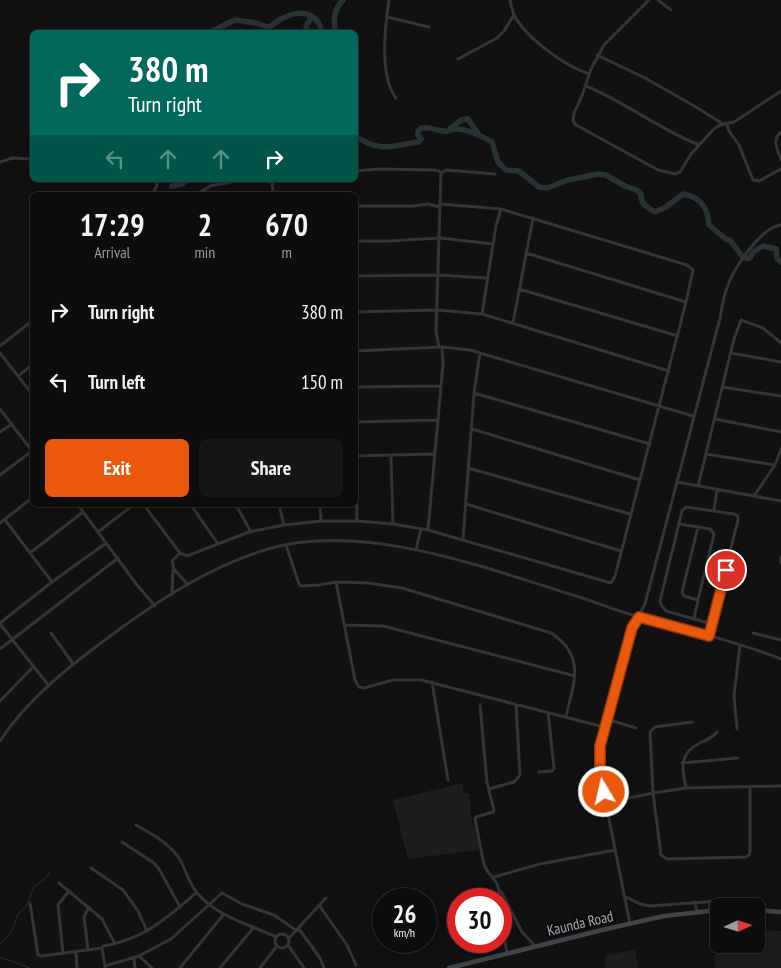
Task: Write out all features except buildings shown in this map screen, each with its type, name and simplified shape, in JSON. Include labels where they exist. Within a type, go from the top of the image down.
[{"type":"main road","name":"Kaunda Road","points":[[512,952],[664,916],[710,911]]},
{"type":"main road","points":[[765,911],[781,912]]},
{"type":"main road","name":"Kaunda Road","points":[[448,968],[507,953]]},
{"type":"street","points":[[389,0],[386,76],[396,98]]},
{"type":"street","points":[[510,0],[514,15],[532,37],[573,67],[589,74]]},
{"type":"street","points":[[649,0],[608,40],[597,55],[574,113],[572,120],[574,123],[658,170],[678,174],[699,145],[714,129],[734,122],[781,92]]},
{"type":"street","points":[[658,0],[672,10]]},
{"type":"street","points":[[458,59],[497,38],[514,15]]},
{"type":"street","points":[[387,17],[429,27]]},
{"type":"street","points":[[597,55],[645,78],[696,106],[725,125],[739,145],[754,180],[758,181],[781,169]]},
{"type":"street","points":[[586,86],[618,101],[676,135],[699,145]]},
{"type":"street","points":[[781,132],[777,135],[775,143],[781,160]]},
{"type":"street","points":[[0,162],[12,158],[30,159]]},
{"type":"street","points":[[358,171],[379,169],[405,171],[434,170],[441,173]]},
{"type":"street","points":[[441,173],[446,170],[494,174]]},
{"type":"street","points":[[428,530],[440,386],[440,347],[436,332],[436,310],[441,173]]},
{"type":"street","points":[[201,192],[210,186],[229,182]]},
{"type":"street","points":[[146,507],[180,553],[190,556],[251,532],[284,525],[321,521],[357,521],[393,524],[428,530],[611,583],[615,576],[650,444],[694,273],[693,270],[690,266],[501,209],[421,204],[413,206],[358,206]]},
{"type":"street","points":[[482,314],[493,244],[501,209]]},
{"type":"street","points":[[513,323],[533,218]]},
{"type":"street","points":[[630,924],[599,759],[604,727],[632,628],[645,604],[728,284],[744,257],[758,240],[772,227],[781,225]]},
{"type":"street","points":[[358,241],[440,238],[493,244]]},
{"type":"street","points":[[526,253],[686,302]]},
{"type":"street","points":[[358,276],[437,275],[487,278]]},
{"type":"street","points":[[520,289],[678,336]]},
{"type":"street","points":[[358,312],[436,310],[482,314],[669,371]]},
{"type":"street","points":[[698,486],[734,339],[742,320],[762,328],[781,343]]},
{"type":"street","points":[[0,346],[30,324]]},
{"type":"street","points":[[358,351],[440,347],[480,353],[693,416]]},
{"type":"street","points":[[0,353],[30,391]]},
{"type":"street","points":[[463,539],[474,393],[480,353]]},
{"type":"street","points":[[731,353],[781,362]]},
{"type":"street","points":[[18,376],[30,367]]},
{"type":"street","points":[[358,387],[440,386]]},
{"type":"street","points":[[722,387],[781,396]]},
{"type":"street","points":[[474,393],[650,444]]},
{"type":"street","points":[[0,409],[30,448]]},
{"type":"street","points":[[358,422],[437,420]]},
{"type":"street","points":[[715,420],[781,432]]},
{"type":"street","points":[[0,432],[12,424]]},
{"type":"street","points":[[472,429],[640,480]]},
{"type":"street","points":[[754,496],[775,465],[781,449]]},
{"type":"street","points":[[0,476],[30,453]]},
{"type":"street","points":[[358,456],[435,454]]},
{"type":"street","points":[[706,454],[775,465]]},
{"type":"street","points":[[391,456],[393,524]]},
{"type":"street","points":[[468,468],[630,514]]},
{"type":"street","points":[[677,482],[781,501]]},
{"type":"street","points":[[714,510],[718,490]]},
{"type":"street","points":[[0,523],[30,500]]},
{"type":"street","points":[[466,504],[621,550]]},
{"type":"street","points":[[80,507],[137,585],[155,606]]},
{"type":"street","points":[[98,532],[130,507]]},
{"type":"street","points":[[192,507],[218,544]]},
{"type":"street","points":[[237,507],[251,532]]},
{"type":"street","points":[[280,507],[284,525]]},
{"type":"street","points":[[320,507],[321,521]]},
{"type":"street","points":[[357,507],[357,521]]},
{"type":"street","points":[[709,636],[712,624],[738,520],[738,516],[714,510],[686,508],[682,511],[660,601],[666,611],[712,624]]},
{"type":"street","points":[[30,553],[82,512]]},
{"type":"street","points":[[5,520],[52,582]]},
{"type":"street","points":[[679,524],[710,529],[714,532],[694,619]]},
{"type":"street","points":[[698,527],[682,592],[684,596],[698,600]]},
{"type":"street","points":[[416,550],[421,529]]},
{"type":"street","points":[[0,741],[13,724],[49,686],[74,664],[132,620],[209,572],[263,551],[286,546],[335,541],[377,543],[416,550],[471,564],[781,659]]},
{"type":"street","points":[[49,686],[0,623],[106,543]]},
{"type":"street","points":[[286,546],[301,586],[319,586],[336,582],[402,588],[542,629],[558,638],[569,649],[574,662],[575,676],[566,716]]},
{"type":"street","points":[[172,595],[174,569],[172,561],[180,553]]},
{"type":"street","points":[[781,557],[781,563]]},
{"type":"street","points":[[0,648],[118,558]]},
{"type":"street","points":[[174,569],[188,585]]},
{"type":"street","points":[[336,582],[354,680],[359,687],[364,688],[393,680],[414,679],[432,682],[604,727]]},
{"type":"street","points":[[344,625],[383,626],[575,676]]},
{"type":"street","points":[[51,633],[74,664]]},
{"type":"street","points":[[753,633],[781,640]]},
{"type":"street","points":[[737,729],[734,696],[740,645]]},
{"type":"street","points":[[0,701],[33,667]]},
{"type":"street","points":[[432,682],[448,780]]},
{"type":"street","points":[[489,789],[514,782],[520,775],[516,704]]},
{"type":"street","points":[[480,705],[482,741],[494,810],[475,819],[484,865],[499,886],[522,932],[535,946]]},
{"type":"street","points":[[540,772],[554,769],[548,712]]},
{"type":"street","points":[[606,719],[636,728]]},
{"type":"street","points":[[692,722],[652,729],[650,739],[653,793],[660,853],[663,858],[746,857],[750,851],[750,786]]},
{"type":"street","points":[[686,788],[682,764],[690,749],[712,738],[717,732]]},
{"type":"street","points":[[682,764],[738,758]]},
{"type":"street","points":[[606,803],[686,788],[781,786]]},
{"type":"street","points":[[136,825],[170,848],[180,859],[196,893],[223,915],[276,937],[284,934],[288,939],[288,945],[304,968]]},
{"type":"street","points":[[122,842],[154,863],[180,907]]},
{"type":"street","points":[[493,877],[540,864],[615,850]]},
{"type":"street","points":[[91,868],[123,890],[138,912],[147,931]]},
{"type":"street","points":[[59,883],[102,919],[115,944]]},
{"type":"street","points":[[63,953],[58,905],[69,891]]},
{"type":"street","points":[[30,903],[38,955],[42,956],[102,948],[143,934],[196,893]]},
{"type":"street","points":[[102,948],[105,967],[139,956],[171,939],[222,893],[242,904],[274,915],[298,930],[312,946],[324,968]]},
{"type":"street","points":[[624,896],[640,904],[650,906],[710,901]]},
{"type":"street","points":[[288,939],[326,898]]},
{"type":"street","points":[[695,902],[697,912]]},
{"type":"street","points":[[319,905],[347,945],[356,965]]},
{"type":"street","points":[[88,950],[84,917],[89,907]]},
{"type":"street","points":[[180,968],[223,915]]},
{"type":"street","points":[[220,968],[254,927]]},
{"type":"street","points":[[276,937],[275,942],[277,946]]},
{"type":"street","points":[[277,946],[283,948],[288,945]]},
{"type":"street","points":[[260,968],[277,946]]},
{"type":"street","points":[[76,952],[77,968]]},
{"type":"street","points":[[139,956],[152,968]]},
{"type":"street","points":[[134,958],[135,968]]},
{"type":"shaded area","points":[[462,783],[464,793],[469,793],[470,813],[480,850],[408,859],[393,800]]},
{"type":"shaded area","points":[[765,930],[781,931],[781,968],[715,968],[715,953],[765,953]]},
{"type":"shaded area","points":[[635,949],[639,968],[605,968],[605,956]]},
{"type":"waterway","points":[[335,30],[334,19],[336,11],[343,0]]},
{"type":"waterway","points":[[214,30],[235,20],[268,27],[290,15],[302,13],[312,16],[320,25],[321,30]]},
{"type":"waterway","points":[[307,30],[306,26],[310,20],[310,15]]},
{"type":"waterway","points":[[450,129],[461,120],[468,119],[479,135]]},
{"type":"waterway","points":[[358,138],[372,145],[386,147],[418,142],[421,139],[418,136],[418,131],[421,128],[445,131],[464,130],[492,142],[498,162],[506,170],[519,171],[539,187],[547,188],[568,180],[598,174],[606,175],[625,186],[637,190],[641,194],[643,203],[655,212],[666,207],[683,194],[689,195],[702,204],[707,213],[709,225],[727,240],[730,240],[741,255],[747,259],[750,258],[753,252],[763,246],[776,249],[777,259],[781,262]]},
{"type":"waterway","points":[[172,186],[184,182]]},
{"type":"waterway","points":[[0,945],[12,931],[17,916],[26,906],[34,887],[47,877],[50,871]]},
{"type":"waterway","points":[[0,957],[30,968]]},
{"type":"route","points":[[604,792],[599,759],[602,732],[632,628],[639,617],[709,636],[726,570]]}]
